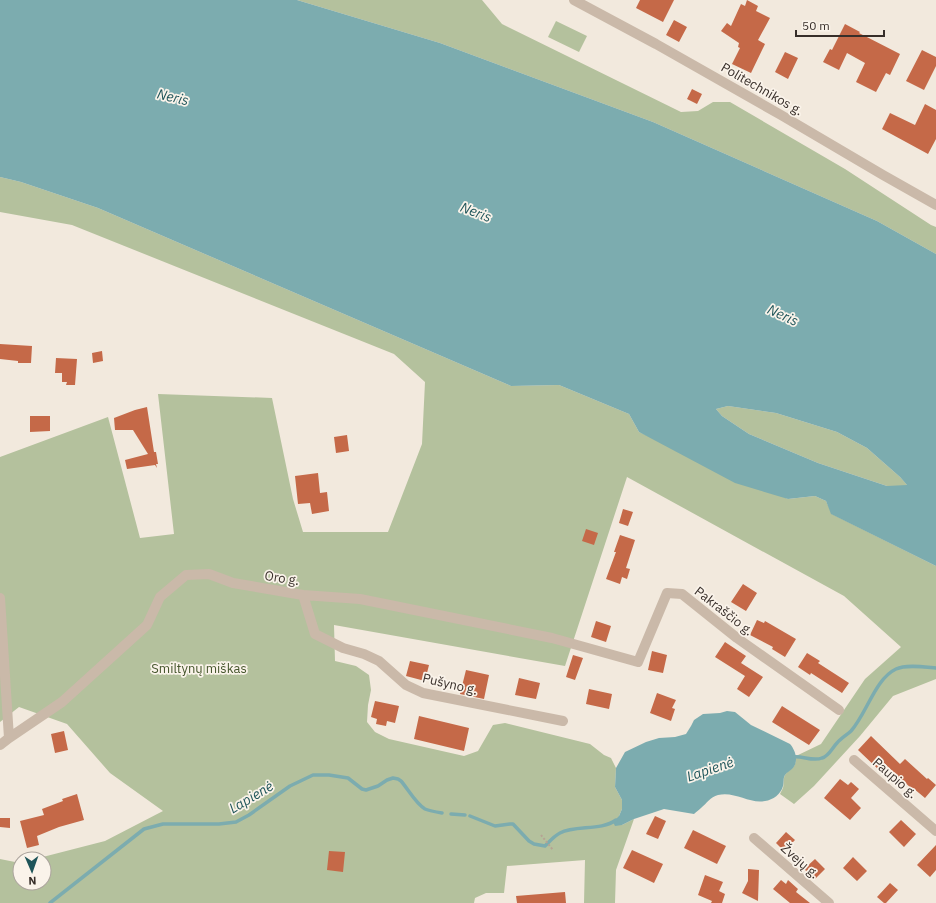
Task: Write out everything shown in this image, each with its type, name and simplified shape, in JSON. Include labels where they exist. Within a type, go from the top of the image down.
[{"type":"street","name":"Politechnikos g.","points":[[574,0],[781,115],[936,205]]},
{"type":"street","name":"Oro g.","points":[[10,738],[62,702],[147,625],[160,597],[186,575],[209,574],[233,584],[303,595],[360,598],[552,638]]},
{"type":"street","name":"Pakraščio g.","points":[[552,638],[638,662],[666,592],[682,594],[737,638],[839,710]]},
{"type":"street","name":"Pušyno g.","points":[[303,595],[315,634],[343,648],[364,654],[380,661],[406,685],[423,693],[563,721]]},
{"type":"street","points":[[0,598],[10,738],[0,745]]},
{"type":"street","name":"Paupio g.","points":[[854,760],[936,831]]},
{"type":"street","name":"Žvejų g.","points":[[754,838],[829,903]]},
{"type":"path","points":[[541,835],[554,850]]},
{"type":"green space","points":[[297,0],[482,0],[502,24],[681,112],[698,111],[713,102],[730,102],[845,169],[936,227],[936,254],[877,221],[653,122],[440,43]]},
{"type":"green space","points":[[556,21],[587,36],[579,52],[548,37]]},
{"type":"green space","name":"Smiltynų miškas","points":[[0,177],[21,182],[98,208],[511,386],[559,385],[629,414],[639,432],[788,499],[815,496],[826,501],[832,514],[936,566],[936,679],[893,696],[860,736],[814,786],[794,804],[780,794],[783,788],[785,775],[795,765],[796,756],[821,744],[865,679],[901,647],[844,596],[627,477],[565,666],[334,625],[335,661],[356,666],[369,675],[371,690],[367,722],[375,732],[389,739],[464,756],[478,751],[493,725],[505,723],[590,744],[604,755],[611,758],[616,768],[615,787],[622,800],[622,809],[619,816],[622,825],[634,819],[616,870],[615,903],[584,903],[585,860],[507,866],[504,893],[486,893],[475,898],[474,903],[0,903],[0,859],[12,861],[12,891],[52,891],[52,855],[105,841],[163,811],[110,773],[67,724],[19,707],[0,722],[0,457],[108,417],[140,538],[174,534],[158,394],[272,398],[293,499],[303,532],[388,532],[422,444],[425,382],[394,354],[72,225],[0,212]]},
{"type":"green space","points":[[728,406],[776,413],[837,432],[867,448],[908,486],[887,486],[818,463],[749,434],[722,416],[716,409]]},
{"type":"water","name":"Neris","points":[[0,0],[297,0],[440,43],[653,122],[877,221],[936,254],[936,566],[831,514],[826,501],[815,496],[788,499],[735,483],[639,432],[629,414],[559,385],[511,386],[98,208],[21,182],[0,177]],"holes":[[[728,406],[776,413],[837,432],[867,448],[907,485],[887,486],[818,463],[749,434],[722,416],[716,409]]]},
{"type":"water","points":[[727,711],[735,712],[751,725],[790,744],[792,747],[796,760],[792,769],[784,777],[783,786],[779,794],[765,801],[753,801],[724,794],[718,795],[711,799],[694,814],[664,809],[634,819],[622,825],[615,826],[613,822],[619,816],[622,809],[622,800],[615,787],[616,768],[625,752],[646,742],[659,738],[675,737],[686,734],[694,720],[703,714]]},
{"type":"building","points":[[640,0],[674,0],[663,22],[636,8]]},
{"type":"building","points":[[747,0],[758,6],[756,11],[770,18],[758,40],[765,44],[751,73],[732,64],[740,48],[738,47],[739,43],[721,31],[727,23],[731,26],[741,4],[745,6]]},
{"type":"building","points":[[674,20],[687,27],[679,42],[666,35]]},
{"type":"building","points":[[845,24],[900,54],[890,75],[886,73],[876,92],[856,82],[865,63],[847,53],[839,70],[823,62],[830,49],[832,50]]},
{"type":"building","points":[[922,50],[936,57],[936,66],[924,90],[906,81]]},
{"type":"building","points":[[785,52],[798,58],[788,79],[775,72]]},
{"type":"building","points":[[692,89],[702,94],[697,104],[687,99]]},
{"type":"building","points":[[925,104],[936,110],[936,139],[928,154],[882,129],[890,113],[915,125]]},
{"type":"building","points":[[0,344],[32,346],[31,363],[18,363],[18,361],[0,359]]},
{"type":"building","points":[[102,351],[103,361],[93,363],[92,353]]},
{"type":"building","points":[[56,358],[77,359],[75,385],[66,385],[67,382],[62,382],[62,373],[55,373]]},
{"type":"building","points":[[147,407],[154,452],[156,452],[158,464],[156,464],[157,468],[155,465],[127,469],[125,460],[148,454],[133,430],[115,430],[114,418]]},
{"type":"building","points":[[30,416],[50,416],[50,431],[30,432]]},
{"type":"building","points":[[347,435],[349,451],[336,453],[334,437]]},
{"type":"building","points":[[318,473],[320,493],[327,492],[329,511],[312,514],[310,503],[298,504],[295,476]]},
{"type":"building","points":[[623,509],[633,512],[628,526],[619,523]]},
{"type":"building","points":[[586,529],[598,533],[594,545],[582,541]]},
{"type":"building","points":[[620,535],[635,540],[626,568],[630,569],[627,579],[622,577],[620,584],[606,579],[616,552],[614,552]]},
{"type":"building","points":[[743,584],[757,593],[746,611],[731,602]]},
{"type":"building","points":[[757,620],[764,623],[765,621],[796,639],[785,657],[772,649],[773,647],[750,635]]},
{"type":"building","points":[[596,621],[611,626],[606,642],[591,637]]},
{"type":"building","points":[[725,642],[746,656],[741,663],[763,677],[749,697],[737,689],[745,676],[715,657]]},
{"type":"building","points":[[652,651],[667,655],[663,673],[648,670]]},
{"type":"building","points":[[807,653],[820,661],[818,663],[849,683],[842,693],[811,673],[810,675],[798,667]]},
{"type":"building","points":[[573,655],[583,658],[575,680],[566,677]]},
{"type":"building","points":[[410,661],[429,665],[425,681],[406,676]]},
{"type":"building","points":[[466,670],[489,675],[484,699],[460,694]]},
{"type":"building","points":[[519,678],[540,683],[536,699],[515,695]]},
{"type":"building","points":[[589,689],[612,694],[609,709],[586,704]]},
{"type":"building","points":[[657,693],[676,700],[672,708],[675,709],[671,721],[650,713]]},
{"type":"building","points":[[375,701],[399,706],[395,723],[387,721],[386,726],[376,724],[377,719],[371,717]]},
{"type":"building","points":[[782,706],[820,730],[809,745],[772,722]]},
{"type":"building","points":[[419,716],[469,728],[464,751],[414,739]]},
{"type":"building","points":[[64,731],[68,750],[55,753],[51,734]]},
{"type":"building","points":[[871,736],[900,764],[905,759],[936,785],[925,798],[913,788],[912,789],[884,763],[878,769],[858,750]]},
{"type":"building","points":[[840,779],[848,785],[851,782],[859,789],[851,798],[861,808],[850,820],[824,798]]},
{"type":"building","points":[[77,794],[84,820],[59,827],[37,836],[39,845],[27,848],[20,821],[44,815],[42,809],[63,801],[62,799]]},
{"type":"building","points":[[655,816],[666,821],[658,839],[646,834]]},
{"type":"building","points":[[0,818],[10,818],[10,828],[0,827]]},
{"type":"building","points":[[901,820],[916,834],[904,847],[889,832]]},
{"type":"building","points":[[693,830],[726,846],[717,864],[684,848]]},
{"type":"building","points":[[786,832],[795,840],[784,851],[776,843]]},
{"type":"building","points":[[936,845],[936,870],[930,877],[917,865]]},
{"type":"building","points":[[632,850],[663,864],[654,883],[623,868]]},
{"type":"building","points":[[329,851],[345,852],[343,872],[327,870]]},
{"type":"building","points":[[853,857],[867,871],[857,881],[843,868]]},
{"type":"building","points":[[815,859],[825,869],[815,879],[804,869]]},
{"type":"building","points":[[748,869],[759,870],[758,901],[742,893],[748,881]]},
{"type":"building","points":[[705,875],[723,882],[719,891],[725,894],[722,903],[711,903],[712,901],[698,895]]},
{"type":"building","points":[[781,880],[786,884],[788,880],[798,889],[796,892],[810,903],[790,903],[773,889]]},
{"type":"building","points":[[890,883],[898,890],[886,903],[884,903],[877,897]]},
{"type":"building","points":[[565,892],[566,903],[517,903],[516,896]]},
{"type":"waterway","name":"Lapienė","points":[[792,757],[818,759],[827,756],[839,741],[857,724],[882,680],[896,669],[910,666],[936,668]]},
{"type":"waterway","name":"Lapienė","points":[[50,903],[144,829],[163,824],[219,824],[236,822],[249,815],[290,786],[313,775],[329,775],[348,778],[362,789],[366,790],[378,786],[387,780],[393,778],[398,779],[422,807],[442,813]]},
{"type":"waterway","name":"Lapienė","points":[[451,814],[465,815]]},
{"type":"waterway","name":"Lapienė","points":[[470,816],[495,826],[513,824],[529,841],[534,844],[545,846],[560,833],[573,829],[603,826],[616,820]]}]
